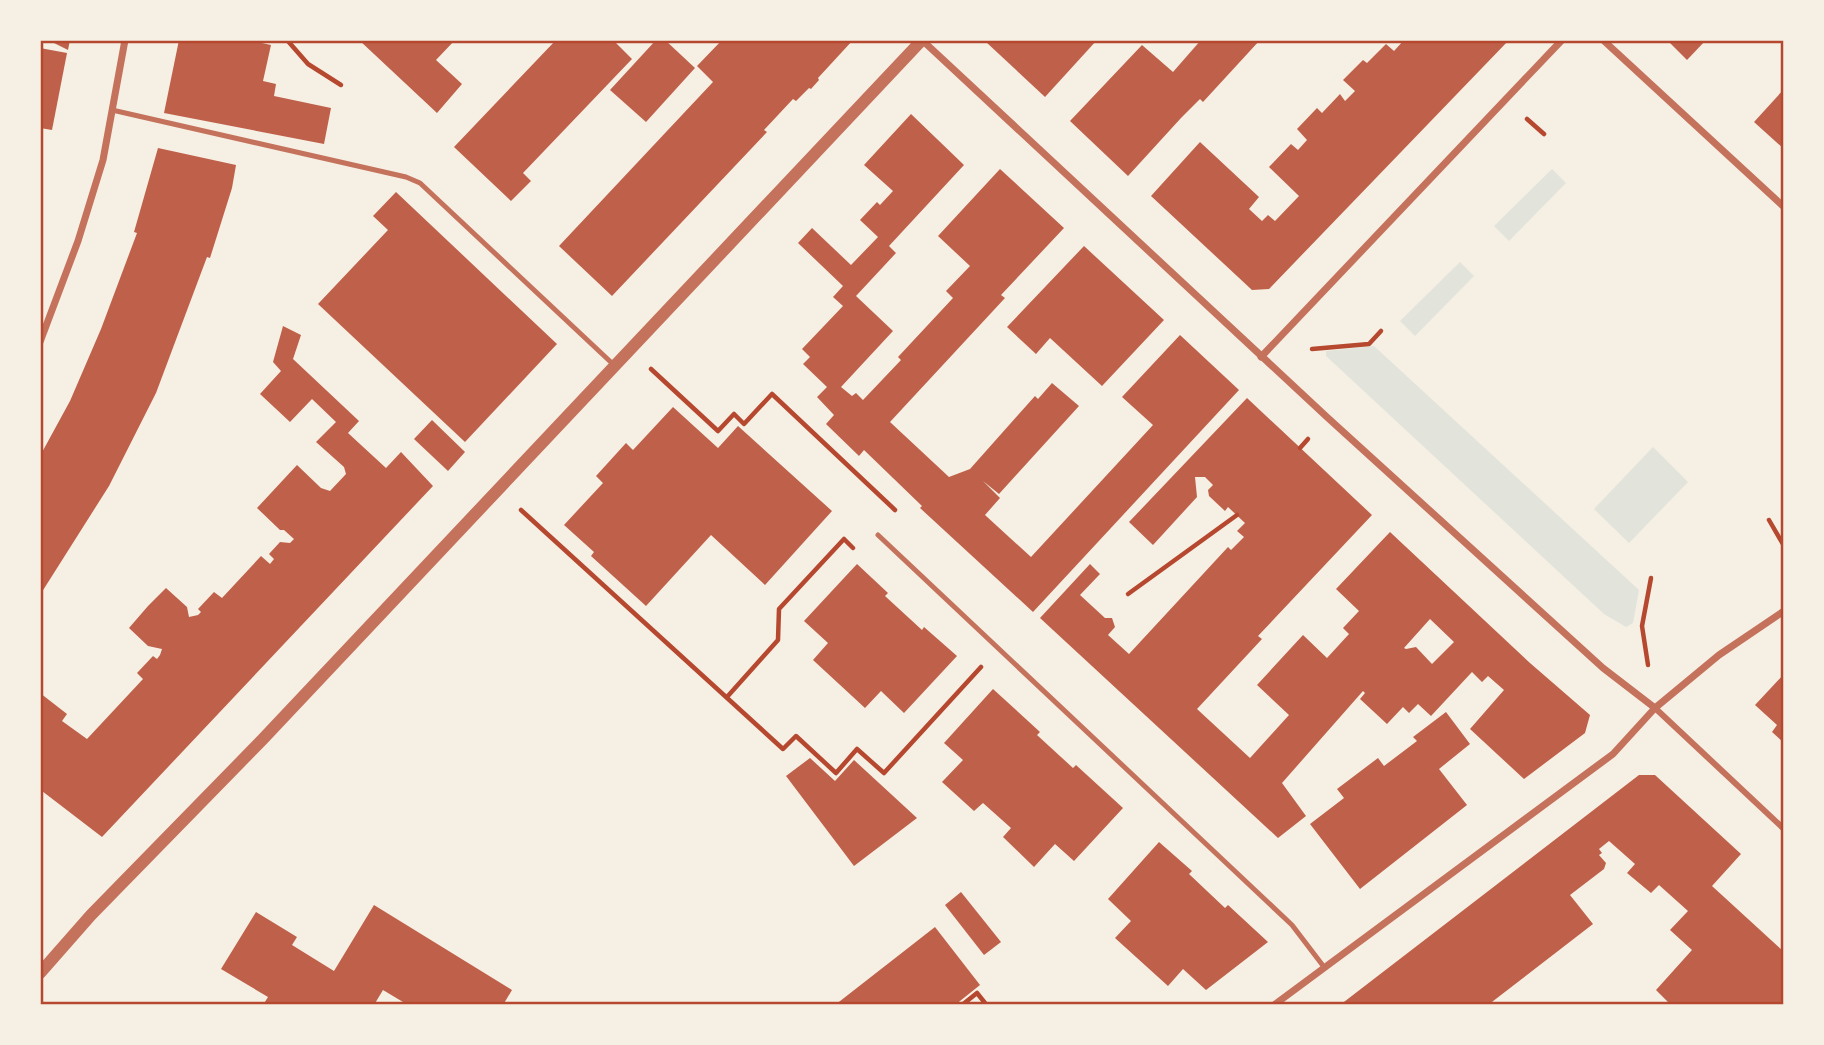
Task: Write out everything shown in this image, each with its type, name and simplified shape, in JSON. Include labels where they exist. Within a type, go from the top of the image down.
[{"type":"street","points":[[40,342],[78,241],[103,160],[125,40]]},
{"type":"street","points":[[40,973],[91,915],[253,749],[922,40],[1261,357],[1603,668],[1655,708],[1784,829]]},
{"type":"street","points":[[1261,357],[1562,40]]},
{"type":"street","points":[[1603,40],[1784,207]]},
{"type":"street","points":[[1274,1005],[1614,754],[1655,708],[1719,655],[1784,611]]},
{"type":"lane","points":[[112,110],[406,177],[420,183],[615,366]]},
{"type":"lane","points":[[877,535],[1292,925],[1324,967]]},
{"type":"path","points":[[287,40],[308,64],[341,85]]},
{"type":"path","points":[[1312,349],[1368,344],[1381,331]]},
{"type":"path","points":[[630,350],[718,431],[734,414],[744,424],[772,394],[904,519],[866,560],[844,540],[779,609],[778,640],[727,697]]},
{"type":"path","points":[[499,489],[783,749],[796,736],[836,773],[857,749],[884,773],[998,648]]},
{"type":"path","points":[[1128,594],[1237,515]]},
{"type":"path","points":[[1769,520],[1784,546]]},
{"type":"path","points":[[1651,578],[1642,626],[1655,708]]},
{"type":"path","points":[[962,1005],[977,993],[985,1003],[982,1005]]},
{"type":"shaded area","points":[[1552,169],[1566,183],[1509,241],[1494,226]]},
{"type":"shaded area","points":[[1460,262],[1474,276],[1415,336],[1400,321]]},
{"type":"shaded area","points":[[1374,346],[1639,590],[1633,623],[1626,627],[1604,614],[1326,356],[1326,351]]},
{"type":"shaded area","points":[[1653,447],[1688,482],[1629,543],[1594,509]]},
{"type":"building","points":[[48,40],[70,40],[68,50]]},
{"type":"building","points":[[179,40],[249,40],[271,45],[263,81],[276,84],[274,96],[331,108],[324,144],[164,113]]},
{"type":"building","points":[[359,40],[455,40],[436,60],[462,84],[437,113]]},
{"type":"building","points":[[556,40],[613,40],[632,59],[523,173],[531,181],[511,201],[454,147]]},
{"type":"building","points":[[656,40],[665,40],[695,68],[646,122],[610,90]]},
{"type":"building","points":[[722,40],[853,40],[811,89],[796,101],[793,99],[764,130],[767,132],[612,296],[559,246],[713,82],[697,66]]},
{"type":"building","points":[[1097,40],[1045,97],[986,42]]},
{"type":"building","points":[[1201,40],[1260,40],[1203,102],[1200,99],[1181,118],[1128,176],[1070,121],[1142,45],[1173,72]]},
{"type":"building","points":[[1404,40],[1509,40],[1269,289],[1252,290],[1151,196],[1200,142],[1259,197],[1249,209],[1262,221],[1268,215],[1275,221],[1299,196],[1269,167],[1291,144],[1298,150],[1307,140],[1297,129],[1317,108],[1322,113],[1340,94],[1345,101],[1355,91],[1343,80],[1363,60],[1367,63],[1386,44],[1394,51]]},
{"type":"building","points":[[1667,40],[1706,40],[1687,60]]},
{"type":"building","points":[[40,48],[67,53],[52,130],[40,128]]},
{"type":"building","points":[[1784,89],[1784,149],[1754,122]]},
{"type":"building","points":[[911,114],[964,165],[889,246],[896,253],[856,296],[893,331],[841,387],[852,396],[856,393],[863,400],[901,360],[898,357],[953,298],[946,291],[970,266],[938,236],[1000,169],[1064,228],[1001,295],[1005,298],[890,422],[949,477],[970,469],[1035,396],[1038,399],[1052,383],[1079,406],[999,494],[983,481],[1000,498],[985,515],[1031,557],[1153,425],[1122,397],[1180,335],[1239,390],[1033,612],[920,508],[922,506],[864,450],[859,456],[826,424],[834,415],[817,397],[827,387],[803,364],[810,357],[802,349],[843,306],[833,297],[843,286],[798,243],[812,228],[851,265],[878,237],[860,220],[877,202],[880,205],[893,191],[864,165]]},
{"type":"building","points":[[158,148],[236,165],[232,188],[210,258],[207,257],[156,393],[109,486],[40,595],[40,456],[70,401],[101,329],[137,233],[134,232]]},
{"type":"building","points":[[396,192],[557,344],[465,442],[318,304],[388,230],[373,216]]},
{"type":"building","points":[[1084,246],[1164,320],[1102,386],[1050,338],[1036,354],[1007,327]]},
{"type":"building","points":[[283,326],[301,335],[293,359],[359,421],[348,433],[386,468],[401,452],[433,486],[102,837],[42,791],[40,793],[40,693],[67,714],[62,721],[87,739],[143,679],[137,673],[153,656],[157,659],[160,655],[162,649],[148,646],[129,628],[148,606],[166,588],[187,607],[189,617],[198,615],[201,612],[198,609],[214,592],[222,598],[261,556],[270,564],[274,559],[269,554],[280,542],[290,543],[294,539],[257,508],[297,465],[321,488],[330,491],[346,474],[344,467],[316,442],[336,422],[312,399],[290,422],[260,394],[281,371],[273,362]]},
{"type":"building","points":[[1247,398],[1372,515],[1258,636],[1262,639],[1197,709],[1250,758],[1289,715],[1257,685],[1303,635],[1327,658],[1349,634],[1343,628],[1359,611],[1336,589],[1390,532],[1530,663],[1590,715],[1585,733],[1524,779],[1470,729],[1504,690],[1488,676],[1482,682],[1472,672],[1431,716],[1418,704],[1409,713],[1403,707],[1387,724],[1360,699],[1365,693],[1363,691],[1282,783],[1306,816],[1278,838],[1040,618],[1090,564],[1100,574],[1080,595],[1105,618],[1112,618],[1115,627],[1108,635],[1129,654],[1228,547],[1231,550],[1244,537],[1237,531],[1245,523],[1228,507],[1225,511],[1209,496],[1208,490],[1213,485],[1205,477],[1195,477],[1197,497],[1153,545],[1129,522]],"holes":[[[1430,619],[1454,642],[1432,664],[1416,647],[1404,648]]]},
{"type":"building","points":[[673,407],[718,448],[738,426],[832,511],[765,585],[711,535],[646,606],[591,556],[594,552],[564,525],[603,483],[596,476],[626,443],[633,450]]},
{"type":"building","points":[[432,420],[465,452],[448,471],[414,439]]},
{"type":"building","points":[[857,564],[888,593],[885,596],[922,630],[924,627],[957,656],[904,713],[881,691],[865,708],[813,660],[828,643],[804,621]]},
{"type":"building","points":[[1784,674],[1784,743],[1772,732],[1777,725],[1755,705]]},
{"type":"building","points":[[993,689],[1040,732],[1037,735],[1073,768],[1076,765],[1123,808],[1074,861],[1055,844],[1034,867],[1003,837],[1011,828],[983,803],[974,811],[942,782],[963,760],[944,743]]},
{"type":"building","points":[[1446,712],[1470,744],[1439,769],[1467,805],[1360,889],[1310,824],[1344,798],[1337,789],[1378,758],[1384,766],[1417,741],[1413,737]]},
{"type":"building","points":[[810,758],[835,781],[854,760],[917,818],[854,866],[786,776]]},
{"type":"building","points":[[1639,775],[1655,775],[1741,854],[1712,886],[1784,952],[1784,1005],[1671,1005],[1656,990],[1692,950],[1670,930],[1688,911],[1659,885],[1651,893],[1627,873],[1635,864],[1609,841],[1599,849],[1602,853],[1599,855],[1606,863],[1604,869],[1570,895],[1593,924],[1488,1005],[1340,1005]]},
{"type":"building","points":[[1159,842],[1192,871],[1189,874],[1225,908],[1228,905],[1268,942],[1206,990],[1183,969],[1168,986],[1115,938],[1131,921],[1108,899]]},
{"type":"building","points":[[961,892],[1001,942],[984,955],[945,905]]},
{"type":"building","points":[[374,905],[512,990],[503,1005],[408,1005],[383,990],[374,1005],[263,1005],[268,997],[221,969],[256,912],[297,937],[292,945],[334,971]]},
{"type":"building","points":[[935,927],[980,985],[955,1005],[835,1005]]}]
